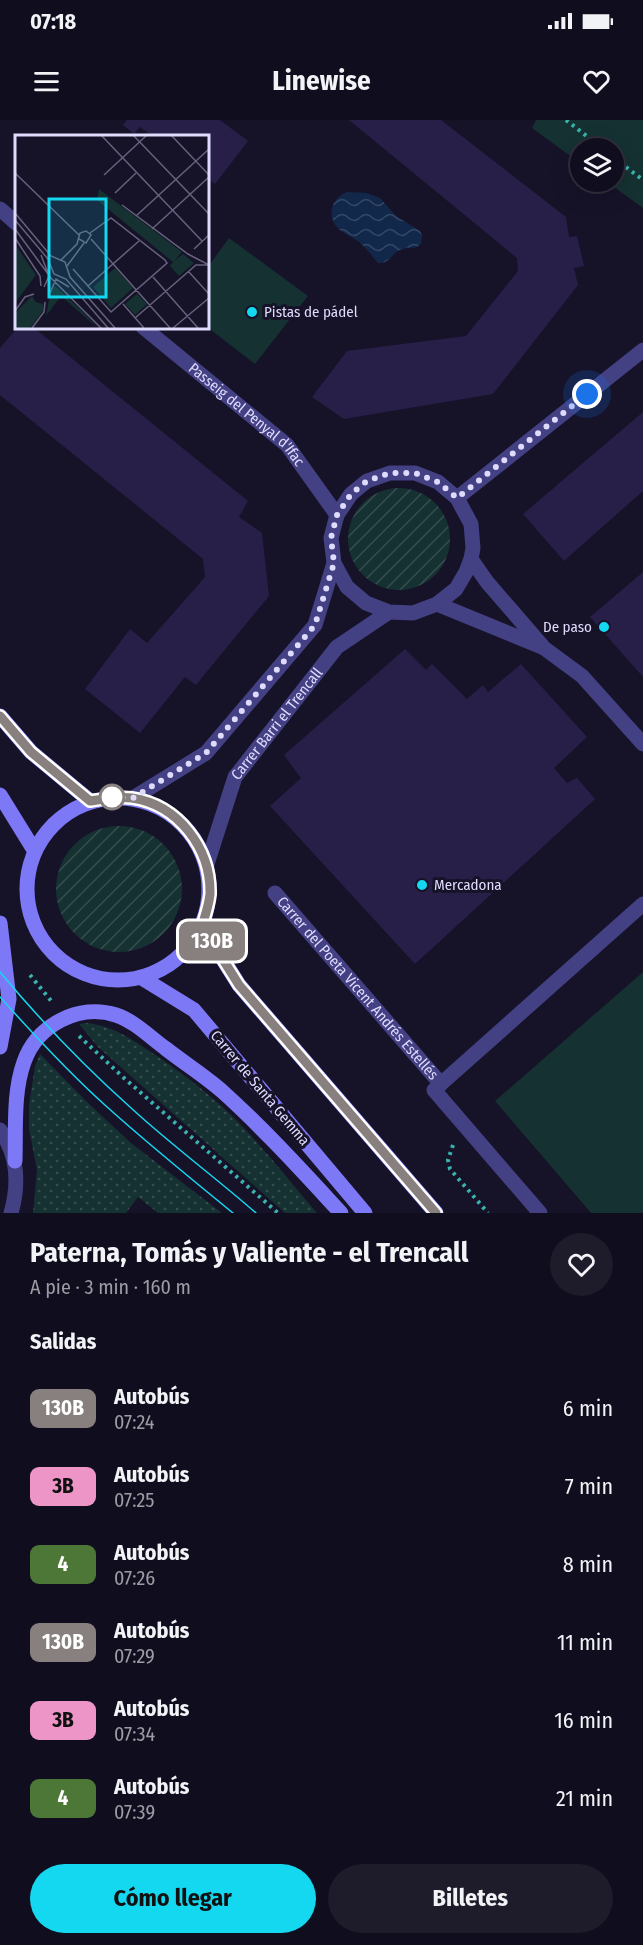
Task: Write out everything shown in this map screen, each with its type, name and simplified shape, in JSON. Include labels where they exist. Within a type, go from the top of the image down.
[{"type":"main road","points":[[0,716],[31,752],[90,801]]},
{"type":"main road","points":[[0,795],[34,850]]},
{"type":"main road","points":[[112,797],[133,798],[158,806],[180,821],[196,840],[207,864],[210,896],[202,926],[188,949],[167,967],[141,978],[112,981],[83,974],[58,959],[38,936],[28,908],[26,878],[34,850],[48,829],[67,812],[90,801],[112,797]]},
{"type":"main road","points":[[0,923],[9,999],[0,1047]]},
{"type":"main road","points":[[202,926],[239,985],[436,1213]]},
{"type":"main road","name":"Carrer de Santa Gemma","points":[[141,978],[194,1010],[365,1213]]},
{"type":"main road","points":[[15,1161],[17,1094],[23,1063],[31,1046],[58,1021],[77,1013],[97,1011],[117,1015],[133,1024],[221,1090],[341,1213]]},
{"type":"street","points":[[0,209],[15,222]]},
{"type":"street","name":"Passeig del Penyal d'Ifac","points":[[144,328],[286,445],[337,515]]},
{"type":"street","points":[[457,498],[643,350]]},
{"type":"street","points":[[390,473],[415,473],[438,482],[457,498],[471,524],[473,548],[466,572],[456,589],[437,604],[413,612],[389,612],[366,603],[347,587],[334,563],[331,538],[337,515],[351,494],[367,481],[390,473]]},
{"type":"street","points":[[471,559],[487,582],[544,648],[582,676],[643,744]]},
{"type":"street","points":[[133,798],[206,753],[315,625],[334,563]]},
{"type":"street","points":[[437,604],[544,648]]},
{"type":"street","name":"Carrer Barri el Trencall","points":[[207,864],[235,777],[337,647],[389,612]]},
{"type":"street","name":"Carrer del Poeta Vicent Andrés Estellés","points":[[275,893],[540,1213]]},
{"type":"street","points":[[437,1087],[643,903]]},
{"type":"street","points":[[0,1130],[15,1161],[16,1192],[11,1213]]},
{"type":"path","points":[[566,120],[589,138]]},
{"type":"path","points":[[624,166],[643,180]]},
{"type":"path","points":[[2,941],[84,1042],[278,1213]]},
{"type":"path","points":[[453,1144],[448,1160],[450,1169],[488,1213]]},
{"type":"green space","points":[[536,120],[643,120],[643,208],[621,192],[624,192],[624,138],[570,138],[570,156],[532,128]]},
{"type":"green space","name":"Pistas de pádel","points":[[229,238],[308,296],[255,364],[208,328],[208,267]]},
{"type":"green space","points":[[399,488],[419,492],[435,503],[446,519],[450,539],[446,559],[435,575],[419,586],[399,590],[379,586],[363,575],[352,559],[348,539],[352,519],[363,503],[379,492]]},
{"type":"green space","points":[[119,826],[143,831],[163,845],[177,865],[182,889],[177,913],[163,933],[143,947],[119,952],[95,947],[75,933],[61,913],[56,889],[61,865],[75,845],[95,831]]},
{"type":"green space","points":[[643,972],[643,1213],[591,1213],[495,1101]]},
{"type":"green space","points":[[87,1023],[107,1027],[132,1040],[203,1090],[252,1137],[317,1213],[285,1213],[98,1047],[79,1024]]},
{"type":"green space","points":[[40,1054],[131,1143],[222,1213],[158,1213],[138,1197],[126,1213],[33,1213],[37,1170],[29,1129],[29,1105],[35,1066]]},
{"type":"water","points":[[347,192],[367,193],[380,198],[396,216],[420,231],[421,244],[399,251],[386,262],[378,263],[362,244],[341,231],[333,221],[332,210],[335,201]]},
{"type":"building","points":[[127,120],[220,120],[248,141],[215,184],[208,180],[208,135],[151,135],[140,127],[134,134],[123,125]]},
{"type":"building","points":[[349,120],[441,120],[566,217],[569,237],[577,236],[584,266],[574,268],[578,285],[493,394],[344,419],[312,397],[347,351],[466,336],[518,271],[517,258]]},
{"type":"building","points":[[17,328],[34,328],[248,501],[239,517],[262,533],[269,596],[196,685],[185,677],[140,733],[85,689],[130,629],[147,643],[205,577],[203,559],[0,395],[0,348]]},
{"type":"building","points":[[643,412],[643,491],[564,561],[523,514]]},
{"type":"building","points":[[643,572],[643,677],[590,617]]},
{"type":"building","name":"Mercadona","points":[[405,649],[426,670],[432,664],[467,699],[483,685],[488,692],[521,664],[587,737],[554,768],[567,783],[577,778],[595,799],[415,964],[270,806],[301,778],[284,755]]},
{"type":"tram line","points":[[0,972],[62,1042],[113,1091],[256,1213]]},
{"type":"tram line","points":[[0,997],[52,1053],[121,1120],[233,1213]]},
{"type":"bus line","name":"130B","points":[[0,716],[31,752],[90,801],[112,797],[133,798],[158,806],[180,821],[196,840],[207,864],[210,896],[202,926],[239,985],[436,1213]]},
{"type":"place","name":"Pistas de pádel","points":[[252,312]]},
{"type":"place","name":"De paso","points":[[604,627]]},
{"type":"place","name":"Mercadona","points":[[422,885]]},
{"type":"route","points":[[112,797],[133,798],[206,753],[315,625],[334,563],[331,538],[337,515],[351,494],[367,481],[390,473],[415,473],[438,482],[457,498],[587,394]]}]
